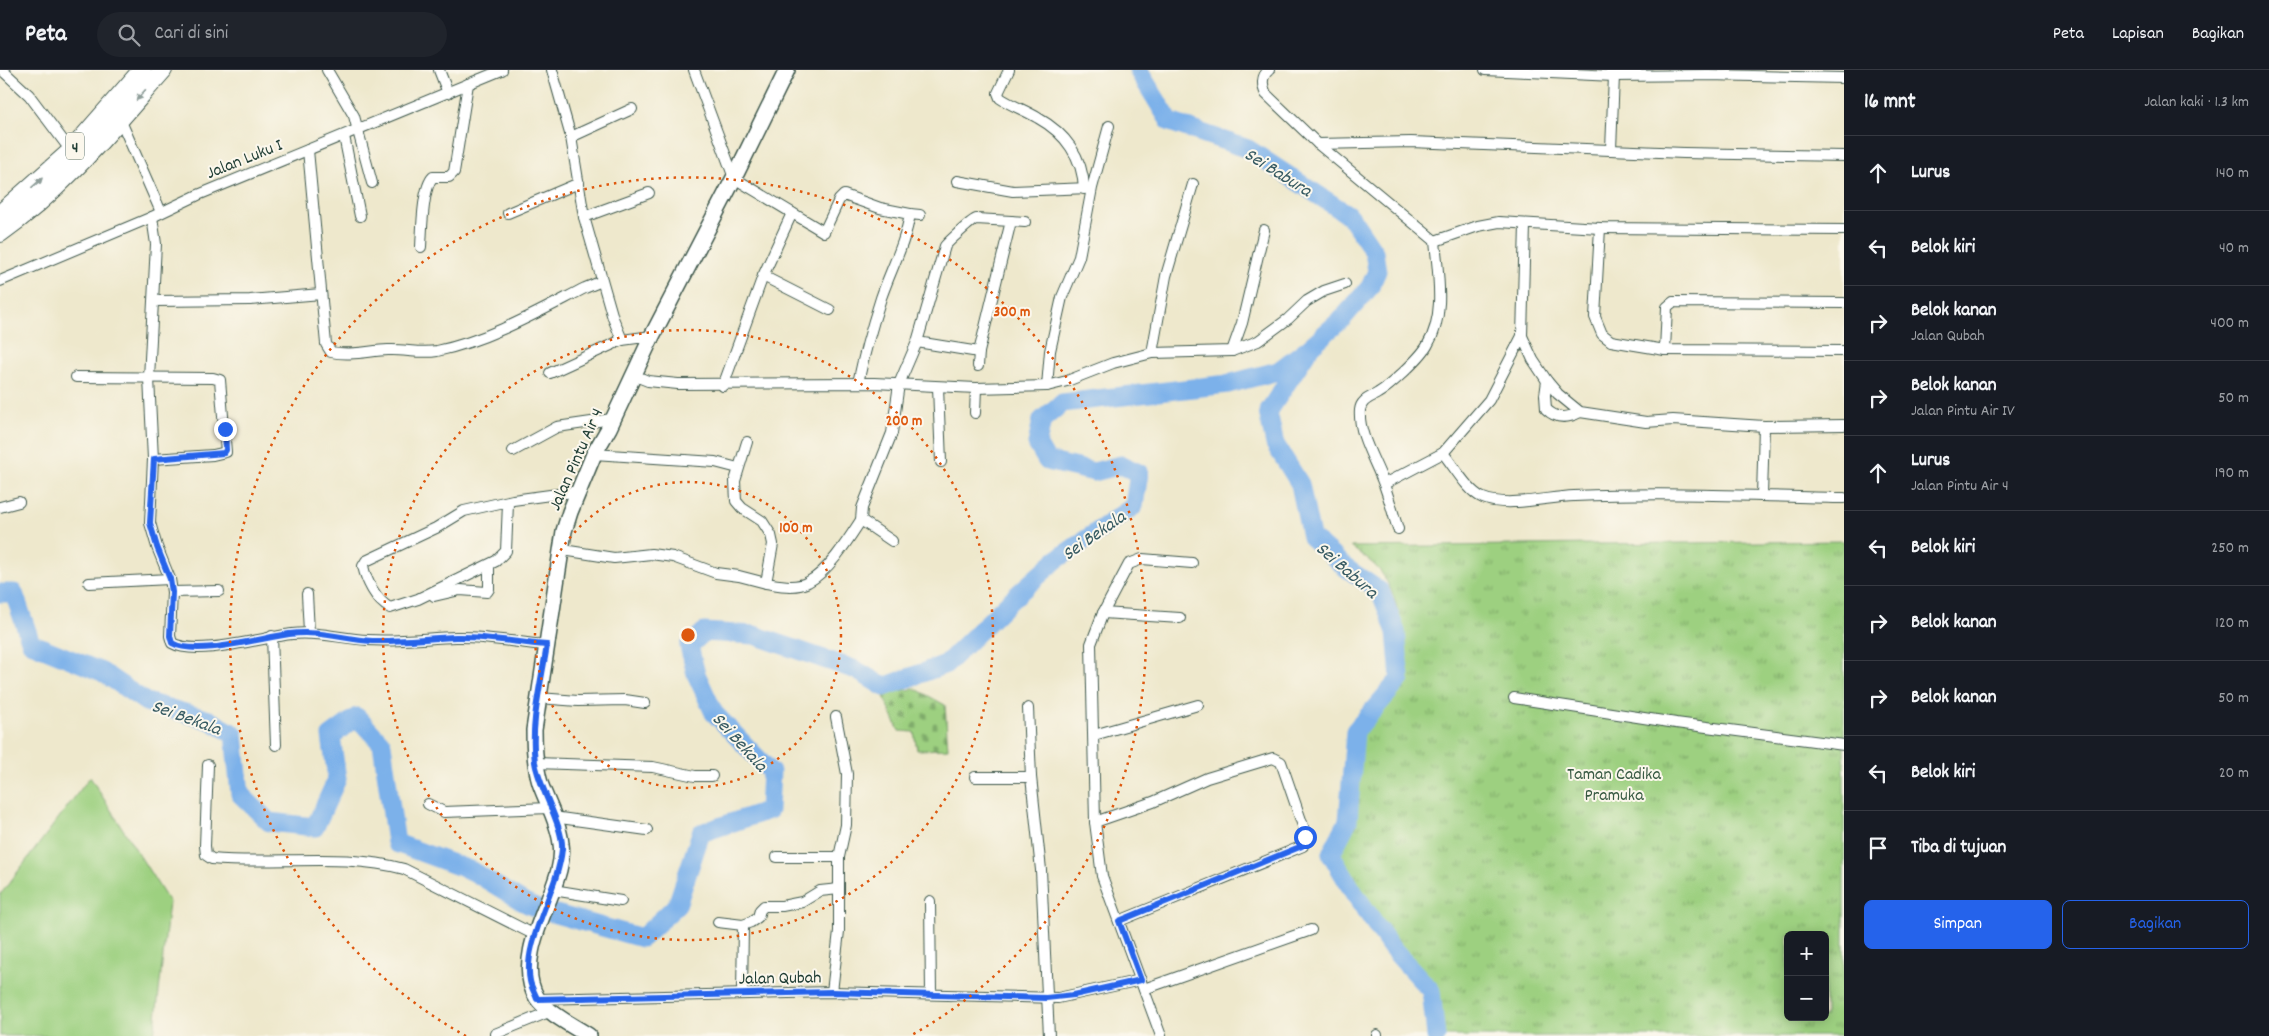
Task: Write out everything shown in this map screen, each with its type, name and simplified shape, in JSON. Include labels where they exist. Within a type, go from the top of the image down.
[{"type":"highway","name":"4","points":[[3,207],[71,151],[142,70]]},
{"type":"highway","name":"4","points":[[0,233],[41,201],[74,169],[163,70]]},
{"type":"main road","name":"Jalan Pintu Air 4","points":[[537,999],[530,983],[529,972],[537,929],[559,868],[562,846],[536,763],[534,730],[563,550],[564,531],[594,454],[787,70]]},
{"type":"main road","points":[[537,999],[551,1011],[589,1036]]},
{"type":"street","points":[[2,70],[28,95],[71,151]]},
{"type":"street","points":[[327,70],[349,106],[358,129],[372,183]]},
{"type":"street","points":[[439,70],[448,93]]},
{"type":"street","name":"Jalan Luku I","points":[[0,281],[152,217],[198,195],[502,70]]},
{"type":"street","points":[[552,70],[571,137],[584,217],[602,281],[622,340]]},
{"type":"street","points":[[694,70],[734,178],[824,232],[839,200],[844,195],[880,208],[915,214],[882,296],[867,344],[858,384]]},
{"type":"street","points":[[1009,70],[998,93],[1000,98],[1038,117],[1057,130],[1070,145],[1078,160],[1088,188]]},
{"type":"street","points":[[1269,70],[1263,83],[1266,94],[1318,144],[1436,241],[1439,312],[1427,346],[1398,378],[1388,387],[1366,399],[1360,408],[1361,428],[1384,484],[1398,529]]},
{"type":"street","points":[[1485,70],[1614,76],[1844,78]]},
{"type":"street","points":[[1611,149],[1614,76]]},
{"type":"street","points":[[421,247],[429,181],[433,177],[449,177],[454,172],[468,84]]},
{"type":"street","points":[[571,137],[632,109]]},
{"type":"street","points":[[120,119],[162,212]]},
{"type":"street","points":[[1048,386],[1048,368],[1052,342],[1062,297],[1078,257],[1088,188],[1109,126]]},
{"type":"street","points":[[344,136],[360,216]]},
{"type":"street","points":[[1318,144],[1411,142],[1844,156]]},
{"type":"street","points":[[308,150],[326,344],[330,352],[340,354],[391,349],[424,352],[472,342],[602,281]]},
{"type":"street","points":[[957,181],[963,184],[1013,191],[1088,188]]},
{"type":"street","points":[[508,213],[579,183]]},
{"type":"street","points":[[1152,353],[1166,276],[1193,184]]},
{"type":"street","points":[[584,217],[649,193]]},
{"type":"street","points":[[723,386],[763,276],[792,213]]},
{"type":"street","points":[[152,217],[156,244],[149,378],[154,459],[150,523],[170,579],[172,592],[170,636],[172,643],[180,647],[228,645],[272,636],[309,632],[366,640],[394,641],[458,637],[547,645]]},
{"type":"street","points":[[563,550],[614,558],[651,554],[673,557],[716,573],[738,576],[766,584],[789,586],[808,583],[840,552],[862,520],[864,502],[892,433],[899,384],[917,342],[945,246],[951,238],[963,231],[970,221],[976,219],[1025,222]]},
{"type":"street","points":[[978,366],[1011,221]]},
{"type":"street","points":[[1436,241],[1489,223],[1600,228],[1844,230]]},
{"type":"street","points":[[1384,484],[1443,453],[1489,400],[1522,336],[1525,224]]},
{"type":"street","points":[[1600,228],[1595,317],[1600,330],[1607,338],[1616,343],[1665,350],[1844,351]]},
{"type":"street","points":[[1232,351],[1242,323],[1264,230]]},
{"type":"street","points":[[763,276],[830,310]]},
{"type":"street","points":[[633,375],[648,382],[723,386],[899,384],[976,388],[1048,386],[1067,381],[1113,363],[1152,353],[1232,351],[1258,341],[1288,319],[1307,301],[1324,291],[1345,284]]},
{"type":"street","points":[[154,301],[241,300],[321,294]]},
{"type":"street","points":[[1665,350],[1667,307],[1673,302],[1844,303]]},
{"type":"street","points":[[550,373],[622,340],[652,336]]},
{"type":"street","points":[[1522,336],[1533,360],[1547,381],[1558,394],[1580,412],[1638,421],[1673,420],[1764,426],[1844,425]]},
{"type":"street","points":[[917,342],[980,352]]},
{"type":"street","points":[[76,377],[212,378],[220,380],[225,429],[226,450],[224,453],[154,459]]},
{"type":"street","points":[[1547,381],[1545,395],[1546,410],[1553,416],[1561,417],[1572,416],[1580,412]]},
{"type":"street","points":[[938,386],[941,462]]},
{"type":"street","points":[[975,412],[976,388]]},
{"type":"street","points":[[513,451],[557,427],[612,419]]},
{"type":"street","points":[[1762,496],[1764,426]]},
{"type":"street","points":[[747,442],[735,481],[736,501],[742,508],[762,521],[771,534],[773,544],[766,584]]},
{"type":"street","points":[[1443,453],[1474,492],[1496,502],[1573,496],[1844,498]]},
{"type":"street","points":[[594,454],[716,462],[738,468]]},
{"type":"street","points":[[489,565],[489,589],[487,592],[460,590],[418,599],[390,608],[386,606],[367,580],[363,566],[366,561],[436,528],[464,511],[508,503],[514,500],[580,491]]},
{"type":"street","points":[[0,507],[19,502]]},
{"type":"street","points":[[418,599],[489,565],[506,551],[508,503]]},
{"type":"street","points":[[862,520],[892,542]]},
{"type":"street","points":[[1161,1036],[1099,867],[1095,822],[1091,644],[1103,613],[1128,564],[1134,560],[1142,559],[1192,562]]},
{"type":"street","points":[[89,583],[170,579]]},
{"type":"street","points":[[172,592],[219,591]]},
{"type":"street","points":[[308,594],[309,632]]},
{"type":"street","points":[[1103,613],[1180,618]]},
{"type":"street","points":[[272,636],[276,746]]},
{"type":"street","points":[[539,698],[578,701],[625,700],[645,703]]},
{"type":"street","points":[[1514,698],[1676,723],[1844,745]]},
{"type":"street","points":[[1094,735],[1198,706]]},
{"type":"street","points":[[1028,708],[1031,777],[1040,870],[1049,1036]]},
{"type":"street","points":[[832,992],[839,931],[839,857],[846,826],[847,774],[836,718]]},
{"type":"street","points":[[1095,822],[1153,802],[1207,778],[1273,758],[1281,762],[1303,826],[1305,837],[1302,846],[1119,921]]},
{"type":"street","points":[[536,763],[653,767],[695,776],[712,776]]},
{"type":"street","points":[[208,765],[205,846],[206,855],[212,859],[388,865],[404,869],[537,929]]},
{"type":"street","points":[[975,777],[1031,777]]},
{"type":"street","points":[[428,804],[444,812],[551,812],[647,830]]},
{"type":"street","points":[[776,857],[839,857]]},
{"type":"street","points":[[718,922],[743,925],[754,920],[764,906],[802,902],[820,891],[839,889]]},
{"type":"street","points":[[551,893],[621,901]]},
{"type":"street","points":[[930,901],[932,994]]},
{"type":"street","points":[[742,994],[743,925]]},
{"type":"street","name":"Jalan Qubah","points":[[537,999],[832,992],[1046,998],[1143,985],[1311,930]]},
{"type":"street","points":[[495,1034],[551,1011]]},
{"type":"green space","name":"Taman Cadika Pramuka","points":[[1844,541],[1844,1036],[1441,1036],[1437,987],[1386,928],[1337,854],[1355,820],[1361,732],[1407,681],[1405,653],[1398,610],[1388,584],[1381,572],[1351,547]]},
{"type":"green space","points":[[916,689],[945,705],[948,749],[917,750],[914,732],[899,731],[882,692]]},
{"type":"green space","points":[[90,777],[169,902],[154,1036],[0,1036],[0,895]]},
{"type":"waterway","name":"Sei Babura","points":[[1138,70],[1170,122],[1248,149],[1350,216],[1374,252],[1377,271],[1370,287],[1343,318],[1311,346],[1268,412],[1275,444],[1300,484],[1311,537],[1346,568],[1380,591],[1396,632],[1400,679],[1355,731],[1348,821],[1331,854],[1354,893],[1391,947],[1431,991],[1436,1036]]},
{"type":"waterway","name":"Sei Bekala","points":[[0,593],[14,593],[31,643],[102,672],[146,702],[209,720],[234,734],[240,794],[269,822],[315,827],[337,779],[331,736],[357,717],[382,744],[396,843],[472,871],[538,909],[642,938],[677,905],[701,833],[769,810],[771,772],[714,713],[696,674],[689,646],[704,632],[754,635],[856,670],[884,687],[946,664],[1009,602],[1056,560],[1134,506],[1139,473],[1121,465],[1094,472],[1047,461],[1037,444],[1042,420],[1062,403],[1228,384],[1278,371],[1311,346]]},
{"type":"route","points":[[225,429],[226,452],[222,454],[154,459],[150,523],[170,579],[172,614],[170,636],[172,643],[180,647],[190,648],[228,645],[272,636],[309,632],[366,640],[394,641],[458,637],[547,645],[536,713],[534,742],[540,783],[559,830],[562,846],[559,868],[535,935],[530,962],[530,983],[537,999],[832,992],[1046,998],[1074,995],[1141,980],[1119,921],[1302,846],[1305,837]]}]
